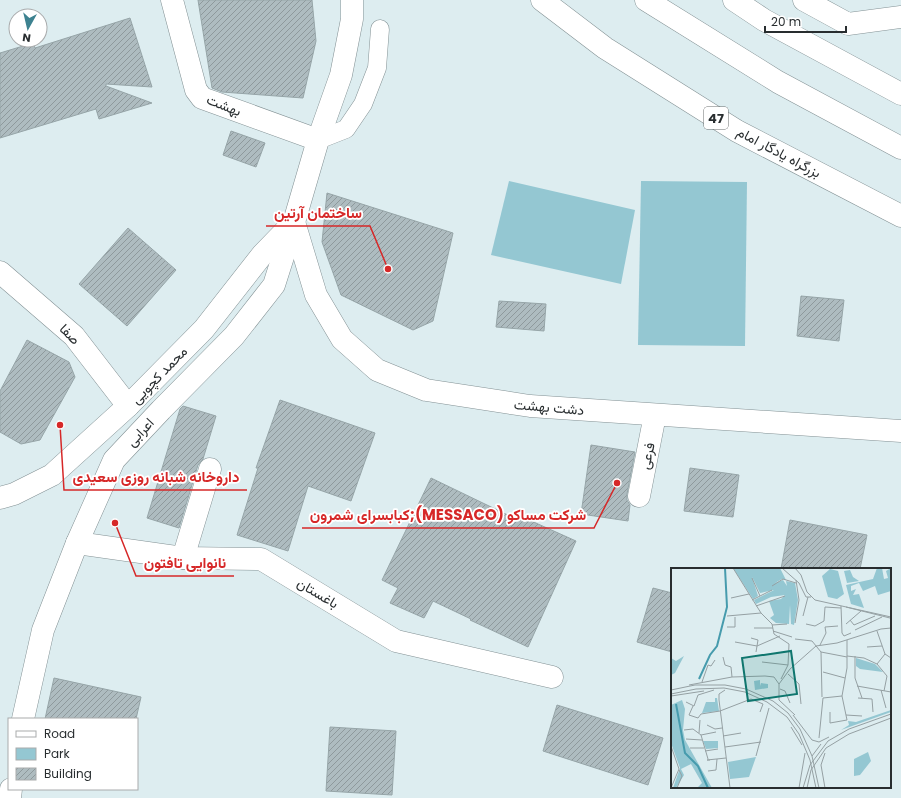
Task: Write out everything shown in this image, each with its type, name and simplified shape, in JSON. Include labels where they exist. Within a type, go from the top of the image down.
[{"type":"main road","name":"بهشت","points":[[172,0],[196,90],[202,98],[318,140]]},
{"type":"main road","name":"اعرابی","points":[[23,718],[43,630],[77,543],[114,460],[234,336],[274,285],[318,140],[341,75],[352,19],[352,0]]},
{"type":"main road","name":"بزرگراه یادگار امام","points":[[542,0],[605,48],[736,131],[901,216]]},
{"type":"main road","points":[[646,0],[778,82],[901,148]]},
{"type":"main road","points":[[734,0],[764,20],[901,94]]},
{"type":"main road","points":[[804,0],[848,24],[901,17]]},
{"type":"main road","name":"محمد کچویی","points":[[0,498],[14,494],[52,475],[128,406],[204,329],[262,255],[294,222]]},
{"type":"main road","name":"دشت بهشت","points":[[294,222],[316,295],[342,339],[377,370],[426,390],[530,406],[901,431]]},
{"type":"main road","name":"صفا","points":[[0,272],[74,336],[128,406]]},
{"type":"main road","name":"فرعی","points":[[639,496],[655,415]]},
{"type":"main road","points":[[183,558],[210,469]]},
{"type":"main road","name":"باغستان","points":[[77,543],[183,558],[261,559],[396,641],[552,677]]},
{"type":"street","points":[[318,140],[346,129],[363,104],[377,68],[380,29]]},
{"type":"green space","points":[[509,181],[635,210],[621,284],[491,255]]},
{"type":"green space","points":[[641,181],[747,182],[745,346],[638,345]]},
{"type":"building","points":[[198,0],[312,0],[316,41],[303,98],[222,92],[212,88]]},
{"type":"building","points":[[130,18],[152,87],[106,84],[106,86],[152,103],[99,119],[96,109],[0,138],[0,53],[16,48],[48,48],[48,44]]},
{"type":"building","points":[[231,131],[265,143],[256,167],[223,155]]},
{"type":"building","points":[[327,193],[453,233],[433,321],[413,330],[341,295],[322,242]]},
{"type":"building","points":[[128,228],[176,270],[127,326],[79,284]]},
{"type":"building","points":[[801,296],[844,300],[839,341],[797,336]]},
{"type":"building","points":[[499,301],[546,304],[544,331],[496,327]]},
{"type":"building","points":[[27,340],[69,362],[75,377],[40,440],[21,444],[0,432],[0,391]]},
{"type":"building","points":[[280,400],[375,433],[351,501],[308,486],[288,551],[237,535],[258,468],[256,468]]},
{"type":"building","points":[[183,406],[216,416],[203,459],[198,465],[179,528],[147,518],[180,409]]},
{"type":"building","points":[[591,445],[635,452],[627,494],[627,500],[630,505],[628,521],[581,514]]},
{"type":"building","points":[[690,468],[739,475],[733,517],[684,511]]},
{"type":"building","points":[[431,478],[516,519],[518,515],[576,541],[528,647],[433,601],[424,618],[390,603],[398,588],[382,580]]},
{"type":"building","points":[[790,520],[867,535],[860,568],[781,568]]},
{"type":"building","points":[[653,588],[671,593],[671,652],[637,642]]},
{"type":"building","points":[[54,678],[141,697],[136,718],[45,718]]},
{"type":"building","points":[[557,705],[663,738],[648,785],[543,751]]},
{"type":"building","points":[[330,727],[396,731],[392,795],[326,791]]},
{"type":"place","name":"ساختمان آرتین","points":[[388,269]]},
{"type":"place","name":"داروخانه شبانه روزی سعیدی","points":[[60,425]]},
{"type":"place","name":"کبابسرای شمرون;(MESSACO) شرکت مساکو","points":[[617,483]]},
{"type":"place","name":"نانوایی تافتون","points":[[115,523]]}]
